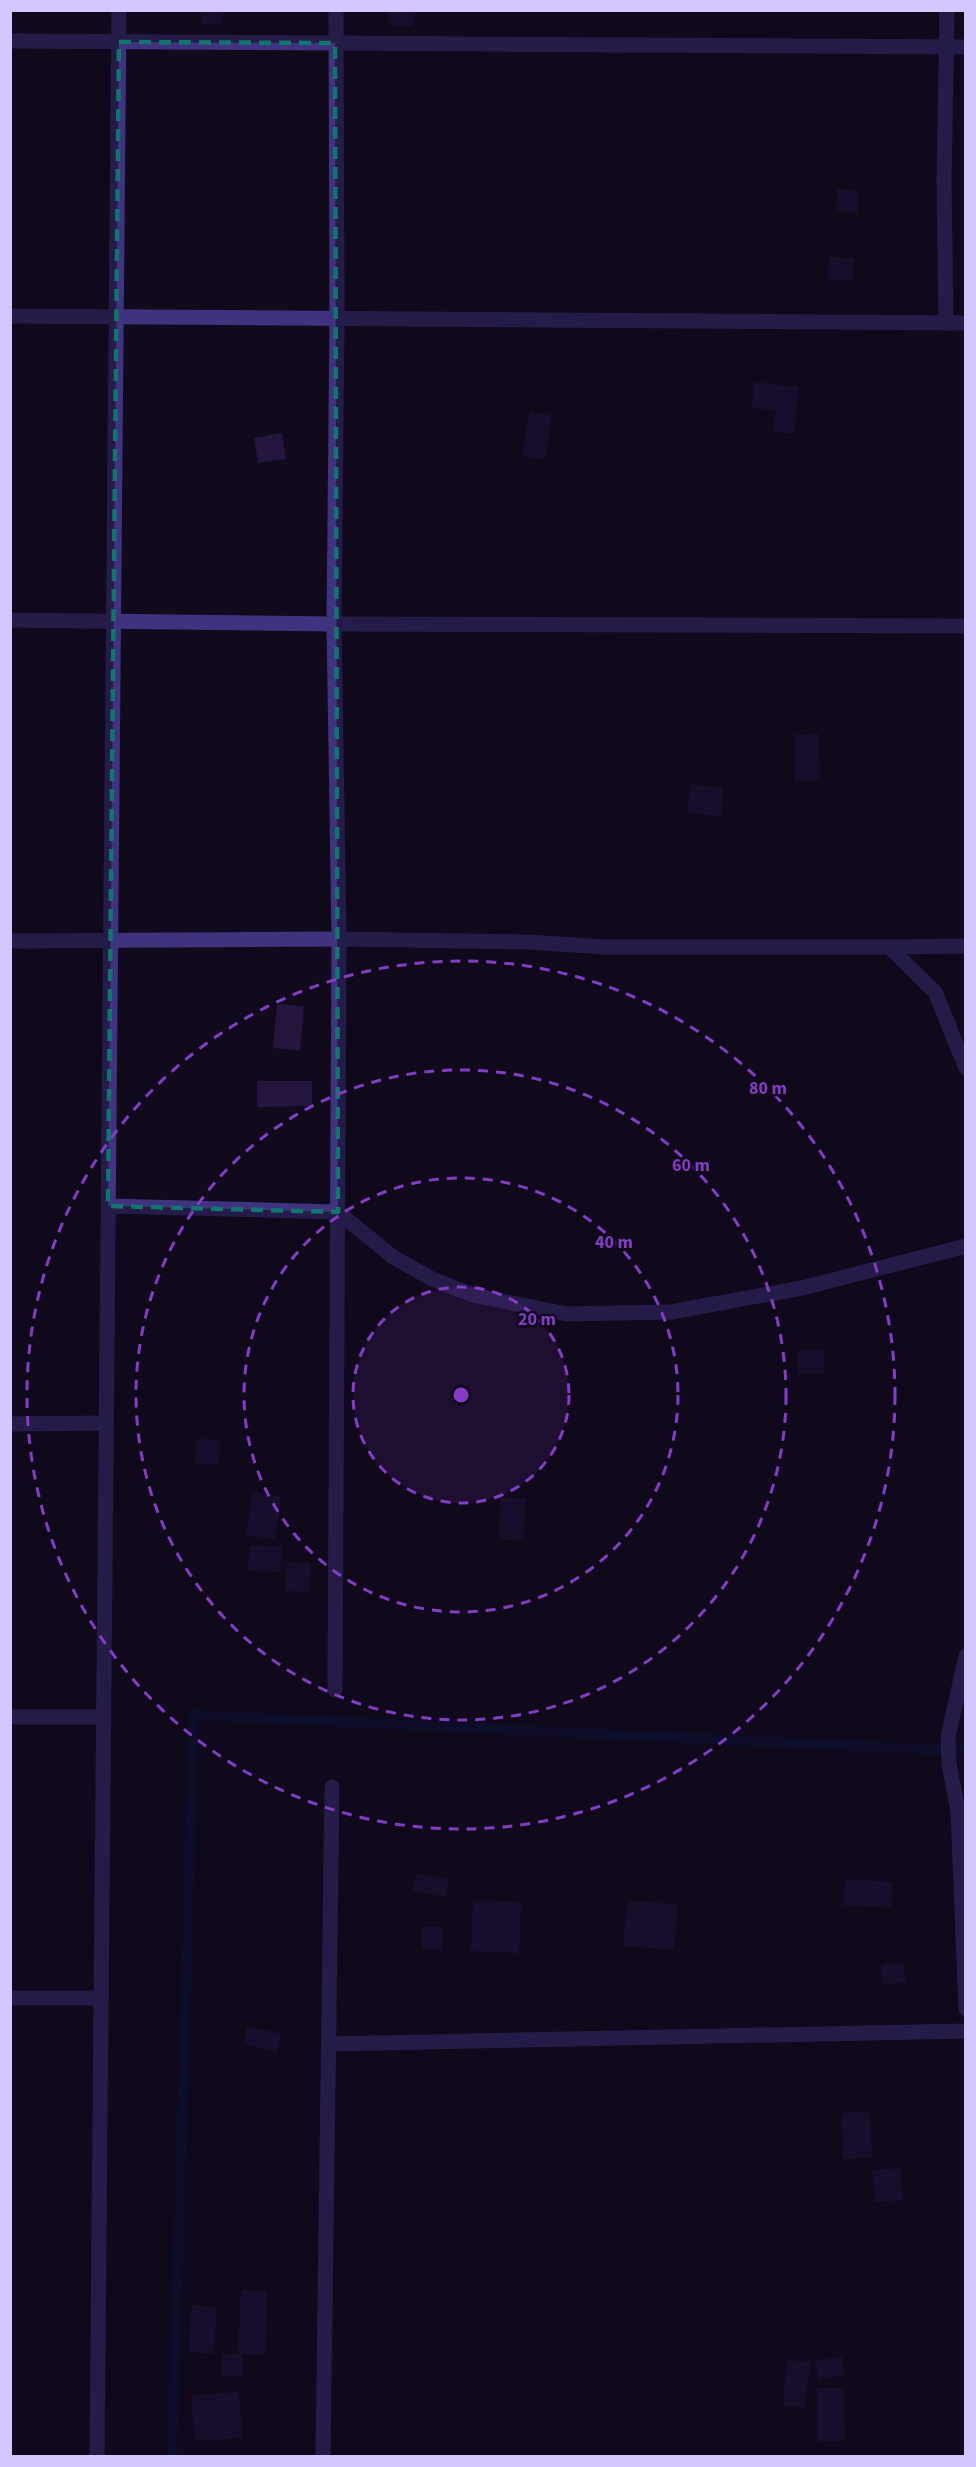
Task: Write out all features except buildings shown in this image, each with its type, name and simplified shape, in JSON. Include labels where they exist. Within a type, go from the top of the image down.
[{"type":"street","points":[[97,2457],[119,10]]},
{"type":"street","points":[[335,1690],[339,939],[334,624],[337,318],[336,10]]},
{"type":"street","points":[[946,323],[944,182],[947,10]]},
{"type":"street","points":[[10,41],[966,47]]},
{"type":"street","points":[[10,316],[966,323]]},
{"type":"street","points":[[10,620],[334,624],[966,626]]},
{"type":"street","points":[[10,941],[339,939],[528,942],[604,947],[966,946]]},
{"type":"street","points":[[889,947],[935,992],[966,1068]]},
{"type":"street","points":[[108,1206],[338,1212],[393,1257],[432,1279],[473,1295],[566,1314],[671,1312],[802,1288],[966,1246]]},
{"type":"street","points":[[10,1424],[106,1423]]},
{"type":"street","points":[[966,1656],[948,1737],[949,1764],[962,1811],[966,2009]]},
{"type":"street","points":[[10,1717],[103,1717]]},
{"type":"street","points":[[323,2457],[332,1787]]},
{"type":"street","points":[[10,1998],[101,1998]]},
{"type":"street","points":[[329,2044],[966,2031]]},
{"type":"highlighted area","points":[[119,42],[335,43],[338,1212],[108,1206]]},
{"type":"waterway","points":[[172,2456],[194,1715],[966,1751]]}]
